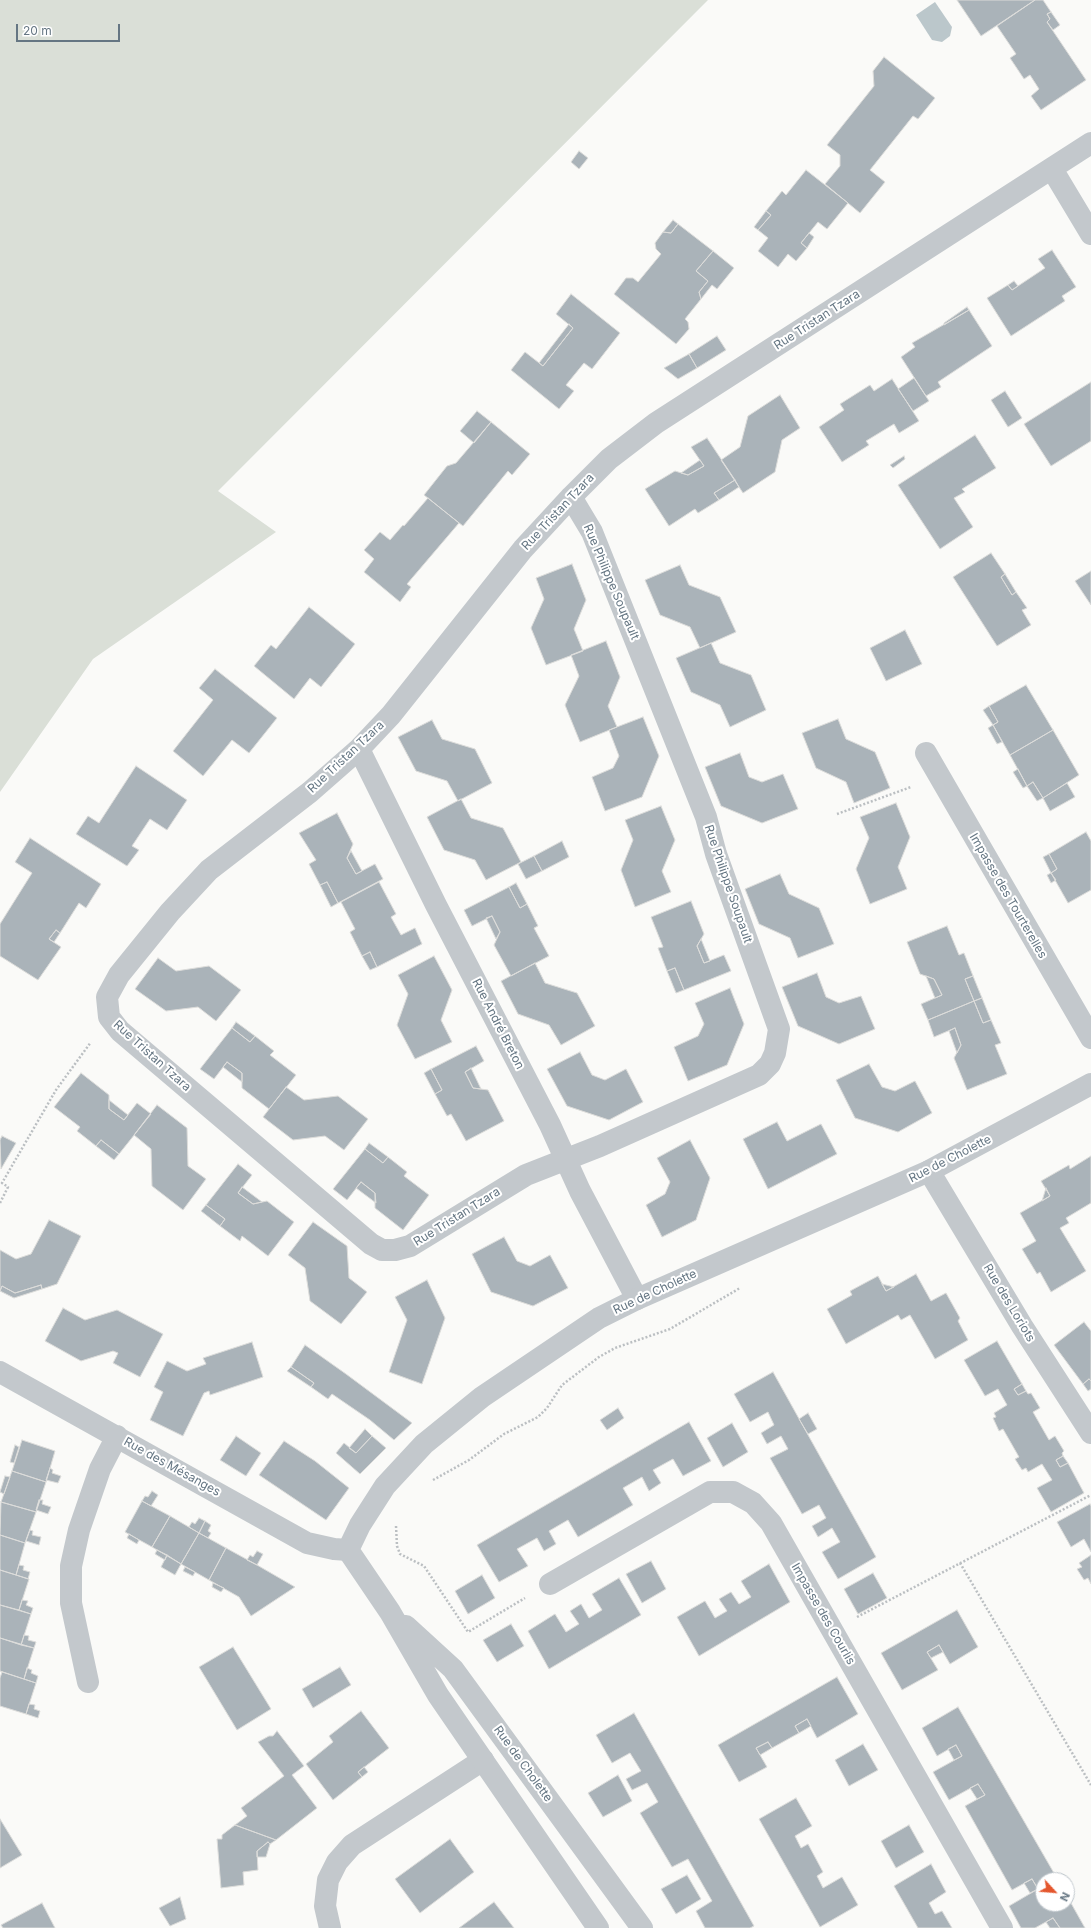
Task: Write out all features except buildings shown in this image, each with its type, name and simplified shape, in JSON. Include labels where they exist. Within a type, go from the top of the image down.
[{"type":"street","name":"Rue Tristan Tzara","points":[[564,1159],[526,1175],[410,1246],[395,1250],[382,1250],[371,1244],[126,1036],[109,1017],[108,997],[119,975],[170,912],[209,870],[310,792],[359,749],[391,715],[523,549],[571,497],[609,459],[656,423],[1091,144]]},
{"type":"street","points":[[1052,169],[1091,234]]},
{"type":"street","name":"Rue Philippe Soupault","points":[[564,1159],[600,1146],[759,1075],[770,1064],[775,1053],[779,1029],[716,854],[703,810],[592,532],[571,497]]},
{"type":"street","name":"Rue André Breton","points":[[359,749],[436,905],[550,1125],[564,1159],[637,1299]]},
{"type":"street","name":"Impasse des Tourterelles","points":[[926,753],[1091,1038]]},
{"type":"street","name":"Rue de Cholette","points":[[598,1928],[438,1695],[390,1612],[348,1550],[360,1525],[385,1486],[424,1444],[482,1396],[599,1318],[637,1299],[929,1172],[1091,1084]]},
{"type":"street","name":"Rue des Loriots","points":[[929,1172],[1022,1326],[1091,1433]]},
{"type":"street","name":"Rue des Mésanges","points":[[0,1372],[308,1543],[334,1549],[348,1550]]},
{"type":"street","points":[[88,1682],[71,1603],[71,1566],[79,1530],[100,1469],[117,1436]]},
{"type":"street","name":"Impasse des Courlis","points":[[550,1584],[710,1492],[733,1492],[753,1503],[771,1523],[1002,1928]]},
{"type":"street","name":"Rue de Cholette","points":[[390,1612],[453,1669],[642,1928]]},
{"type":"street","points":[[330,1928],[325,1906],[328,1880],[337,1862],[352,1845],[483,1760]]},
{"type":"path","points":[[837,814],[938,776]]},
{"type":"path","points":[[0,1203],[8,1187],[2,1183],[52,1096],[109,1017]]},
{"type":"path","points":[[432,1481],[469,1460],[504,1434],[538,1417],[547,1408],[562,1385],[598,1357],[614,1348],[670,1329],[742,1287]]},
{"type":"path","points":[[833,1630],[1091,1496]]},
{"type":"path","points":[[396,1520],[395,1535],[400,1554],[424,1566],[468,1632],[550,1584]]},
{"type":"path","points":[[960,1563],[1091,1783]]},
{"type":"shaded area","points":[[0,0],[708,0],[218,491],[276,532],[93,659],[0,792]]},
{"type":"shaded area","points":[[935,2],[952,27],[950,36],[942,42],[932,40],[916,15]]}]
